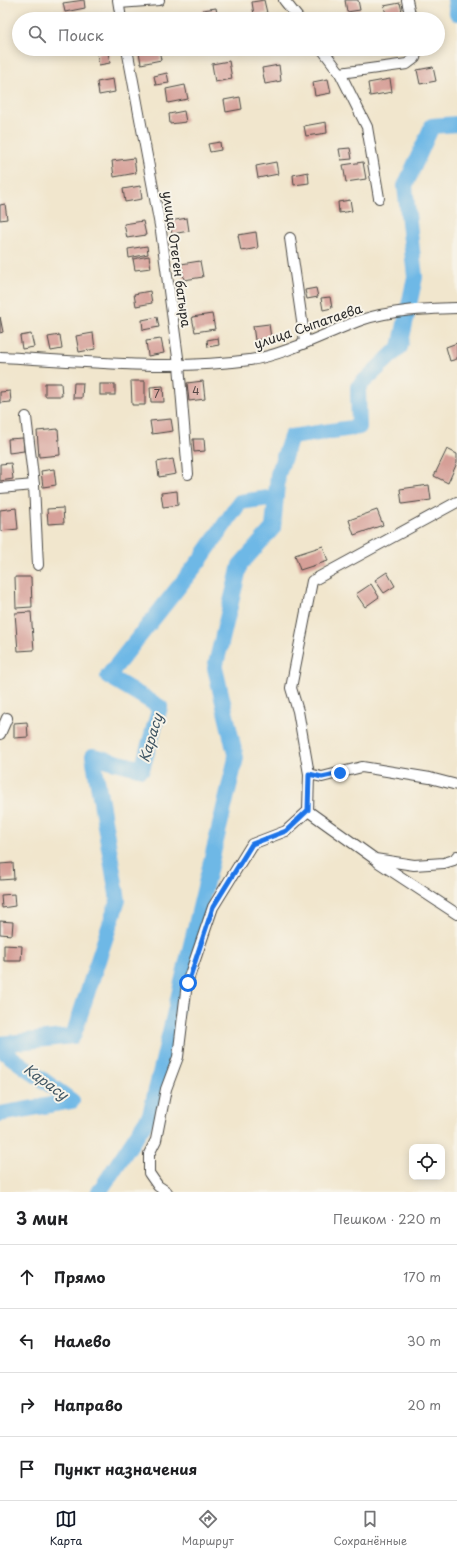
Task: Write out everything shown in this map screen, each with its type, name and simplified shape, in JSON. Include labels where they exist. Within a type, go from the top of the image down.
[{"type":"street","points":[[120,12],[118,2],[159,0]]},
{"type":"street","points":[[284,0],[293,12]]},
{"type":"street","points":[[407,0],[410,12]]},
{"type":"street","name":"улица Отеген батыра","points":[[128,56],[161,231],[178,365],[188,474]]},
{"type":"street","points":[[327,56],[340,73],[367,127],[379,198]]},
{"type":"street","points":[[340,73],[407,64],[414,56]]},
{"type":"street","points":[[290,238],[305,342]]},
{"type":"street","name":"улица Сыпатаева","points":[[0,357],[178,365],[251,360],[271,355],[362,320],[384,314],[457,308]]},
{"type":"street","points":[[26,417],[34,485],[38,565]]},
{"type":"street","points":[[0,488],[34,485]]},
{"type":"street","points":[[167,1192],[158,1186],[149,1173],[149,1154],[156,1140],[166,1089],[178,1057],[188,983],[213,907],[252,844],[286,831],[308,810],[309,774],[298,712],[291,688],[312,581],[457,502]]},
{"type":"street","points":[[0,734],[7,718]]},
{"type":"street","points":[[309,774],[322,777],[362,767],[430,778],[457,785]]},
{"type":"street","points":[[308,810],[375,859],[457,914]]},
{"type":"street","points":[[375,859],[414,865],[444,863],[454,860],[457,856]]},
{"type":"building","points":[[84,0],[85,8],[65,12],[63,3]]},
{"type":"building","points":[[264,0],[267,12],[254,12],[252,2]]},
{"type":"building","points":[[345,0],[358,0],[360,10],[347,12]]},
{"type":"building","points":[[400,3],[402,12],[385,12],[384,6]]},
{"type":"building","points":[[216,8],[217,12],[203,12],[203,10]]},
{"type":"building","points":[[97,56],[109,56],[110,63],[99,65]]},
{"type":"building","points":[[140,56],[160,56],[161,60],[141,64]]},
{"type":"building","points":[[229,61],[232,79],[215,82],[212,64]]},
{"type":"building","points":[[279,65],[281,81],[265,84],[262,68]]},
{"type":"building","points":[[433,67],[436,81],[420,84],[417,70]]},
{"type":"building","points":[[167,73],[169,83],[156,85],[154,76]]},
{"type":"building","points":[[113,79],[115,92],[99,95],[97,82]]},
{"type":"building","points":[[328,79],[331,93],[315,96],[313,82]]},
{"type":"building","points":[[390,79],[392,92],[370,96],[368,83]]},
{"type":"building","points":[[185,85],[188,99],[168,103],[166,89]]},
{"type":"building","points":[[240,97],[242,109],[226,112],[224,100]]},
{"type":"building","points":[[184,111],[186,122],[170,124],[169,114]]},
{"type":"building","points":[[326,122],[327,133],[306,136],[304,126]]},
{"type":"building","points":[[220,142],[221,150],[210,152],[208,144]]},
{"type":"building","points":[[350,148],[352,159],[341,160],[339,149]]},
{"type":"building","points":[[134,158],[136,173],[114,177],[112,161]]},
{"type":"building","points":[[276,162],[278,174],[258,178],[256,166]]},
{"type":"building","points":[[363,162],[366,179],[346,182],[343,165]]},
{"type":"building","points":[[308,172],[309,183],[294,185],[293,175]]},
{"type":"building","points":[[140,186],[142,199],[125,202],[123,189]]},
{"type":"building","points":[[350,200],[352,211],[339,213],[338,202]]},
{"type":"building","points":[[5,204],[7,219],[0,220],[0,205]]},
{"type":"building","points":[[187,218],[189,231],[172,234],[170,221]]},
{"type":"building","points":[[143,221],[146,235],[127,238],[124,224]]},
{"type":"building","points":[[256,232],[258,248],[241,251],[238,235]]},
{"type":"building","points":[[147,246],[148,254],[129,258],[128,249]]},
{"type":"building","points":[[149,256],[151,268],[135,270],[133,259]]},
{"type":"building","points":[[200,261],[203,277],[184,280],[181,264]]},
{"type":"building","points":[[316,288],[318,297],[307,299],[305,290]]},
{"type":"building","points":[[150,291],[152,303],[136,306],[134,294]]},
{"type":"building","points":[[330,297],[332,308],[323,310],[321,298]]},
{"type":"building","points":[[212,314],[215,329],[195,332],[192,317]]},
{"type":"building","points":[[0,317],[3,332],[0,333]]},
{"type":"building","points":[[157,317],[159,327],[143,330],[142,320]]},
{"type":"building","points":[[269,324],[271,338],[255,340],[253,326]]},
{"type":"building","points":[[93,333],[95,349],[79,352],[76,336]]},
{"type":"building","points":[[31,334],[34,347],[22,349],[20,336]]},
{"type":"building","points":[[60,335],[62,349],[51,351],[48,337]]},
{"type":"building","points":[[218,338],[219,345],[208,347],[207,340]]},
{"type":"building","points":[[161,339],[164,353],[148,356],[146,341]]},
{"type":"building","points":[[457,343],[457,359],[450,361],[446,347]]},
{"type":"building","points":[[131,381],[145,381],[145,405],[132,405]]},
{"type":"building","points":[[203,381],[205,399],[189,401],[187,383]]},
{"type":"building","points":[[45,383],[61,383],[62,396],[45,396]]},
{"type":"building","points":[[74,383],[83,383],[82,398],[73,398]]},
{"type":"building","points":[[100,384],[115,384],[115,395],[100,395]]},
{"type":"building","points":[[163,386],[164,402],[151,402],[150,387]]},
{"type":"building","points":[[10,391],[11,402],[0,403],[0,392]]},
{"type":"building","points":[[171,419],[173,431],[152,434],[150,421]]},
{"type":"building","points":[[58,429],[60,455],[39,457],[37,431]]},
{"type":"building","points":[[23,438],[24,451],[9,453],[8,439]]},
{"type":"building","points":[[193,439],[204,439],[205,451],[194,452]]},
{"type":"building","points":[[447,449],[457,454],[457,463],[448,483],[434,476]]},
{"type":"building","points":[[173,459],[176,474],[159,477],[157,462]]},
{"type":"building","points":[[11,463],[13,479],[0,481],[0,464]]},
{"type":"building","points":[[54,469],[56,485],[43,487],[41,471]]},
{"type":"building","points":[[429,485],[431,500],[402,504],[400,489]]},
{"type":"building","points":[[177,491],[178,505],[163,507],[161,493]]},
{"type":"building","points":[[16,508],[18,529],[0,531],[0,510]]},
{"type":"building","points":[[63,508],[64,523],[48,524],[47,509]]},
{"type":"building","points":[[377,510],[383,525],[354,535],[349,520]]},
{"type":"building","points":[[323,546],[328,561],[300,570],[295,555]]},
{"type":"building","points":[[387,572],[395,586],[384,593],[375,580]]},
{"type":"building","points":[[15,577],[31,577],[32,607],[16,608]]},
{"type":"building","points":[[371,584],[379,597],[365,607],[356,594]]},
{"type":"building","points":[[31,612],[34,650],[18,651],[15,613]]},
{"type":"building","points":[[27,722],[28,737],[14,738],[14,723]]},
{"type":"building","points":[[13,863],[14,879],[0,880],[0,864]]},
{"type":"building","points":[[14,894],[15,906],[2,908],[1,895]]},
{"type":"building","points":[[0,921],[13,922],[12,935],[0,934]]},
{"type":"building","points":[[4,945],[22,946],[21,961],[4,961]]},
{"type":"waterway","points":[[455,0],[457,13]]},
{"type":"waterway","points":[[99,1192],[150,1115],[236,758],[215,668],[240,565],[273,528],[278,474],[291,437],[359,427],[358,387],[400,347],[415,277],[405,186],[432,126],[457,124]]},
{"type":"waterway","name":"Карасу","points":[[0,1044],[73,1036],[118,900],[93,756],[142,769],[160,707],[108,676],[200,560],[240,502],[276,497]]},
{"type":"waterway","name":"Карасу","points":[[0,1049],[72,1101],[0,1114]]},
{"type":"route","points":[[188,983],[213,907],[252,844],[286,831],[308,810],[309,774],[322,777],[340,773]]}]
